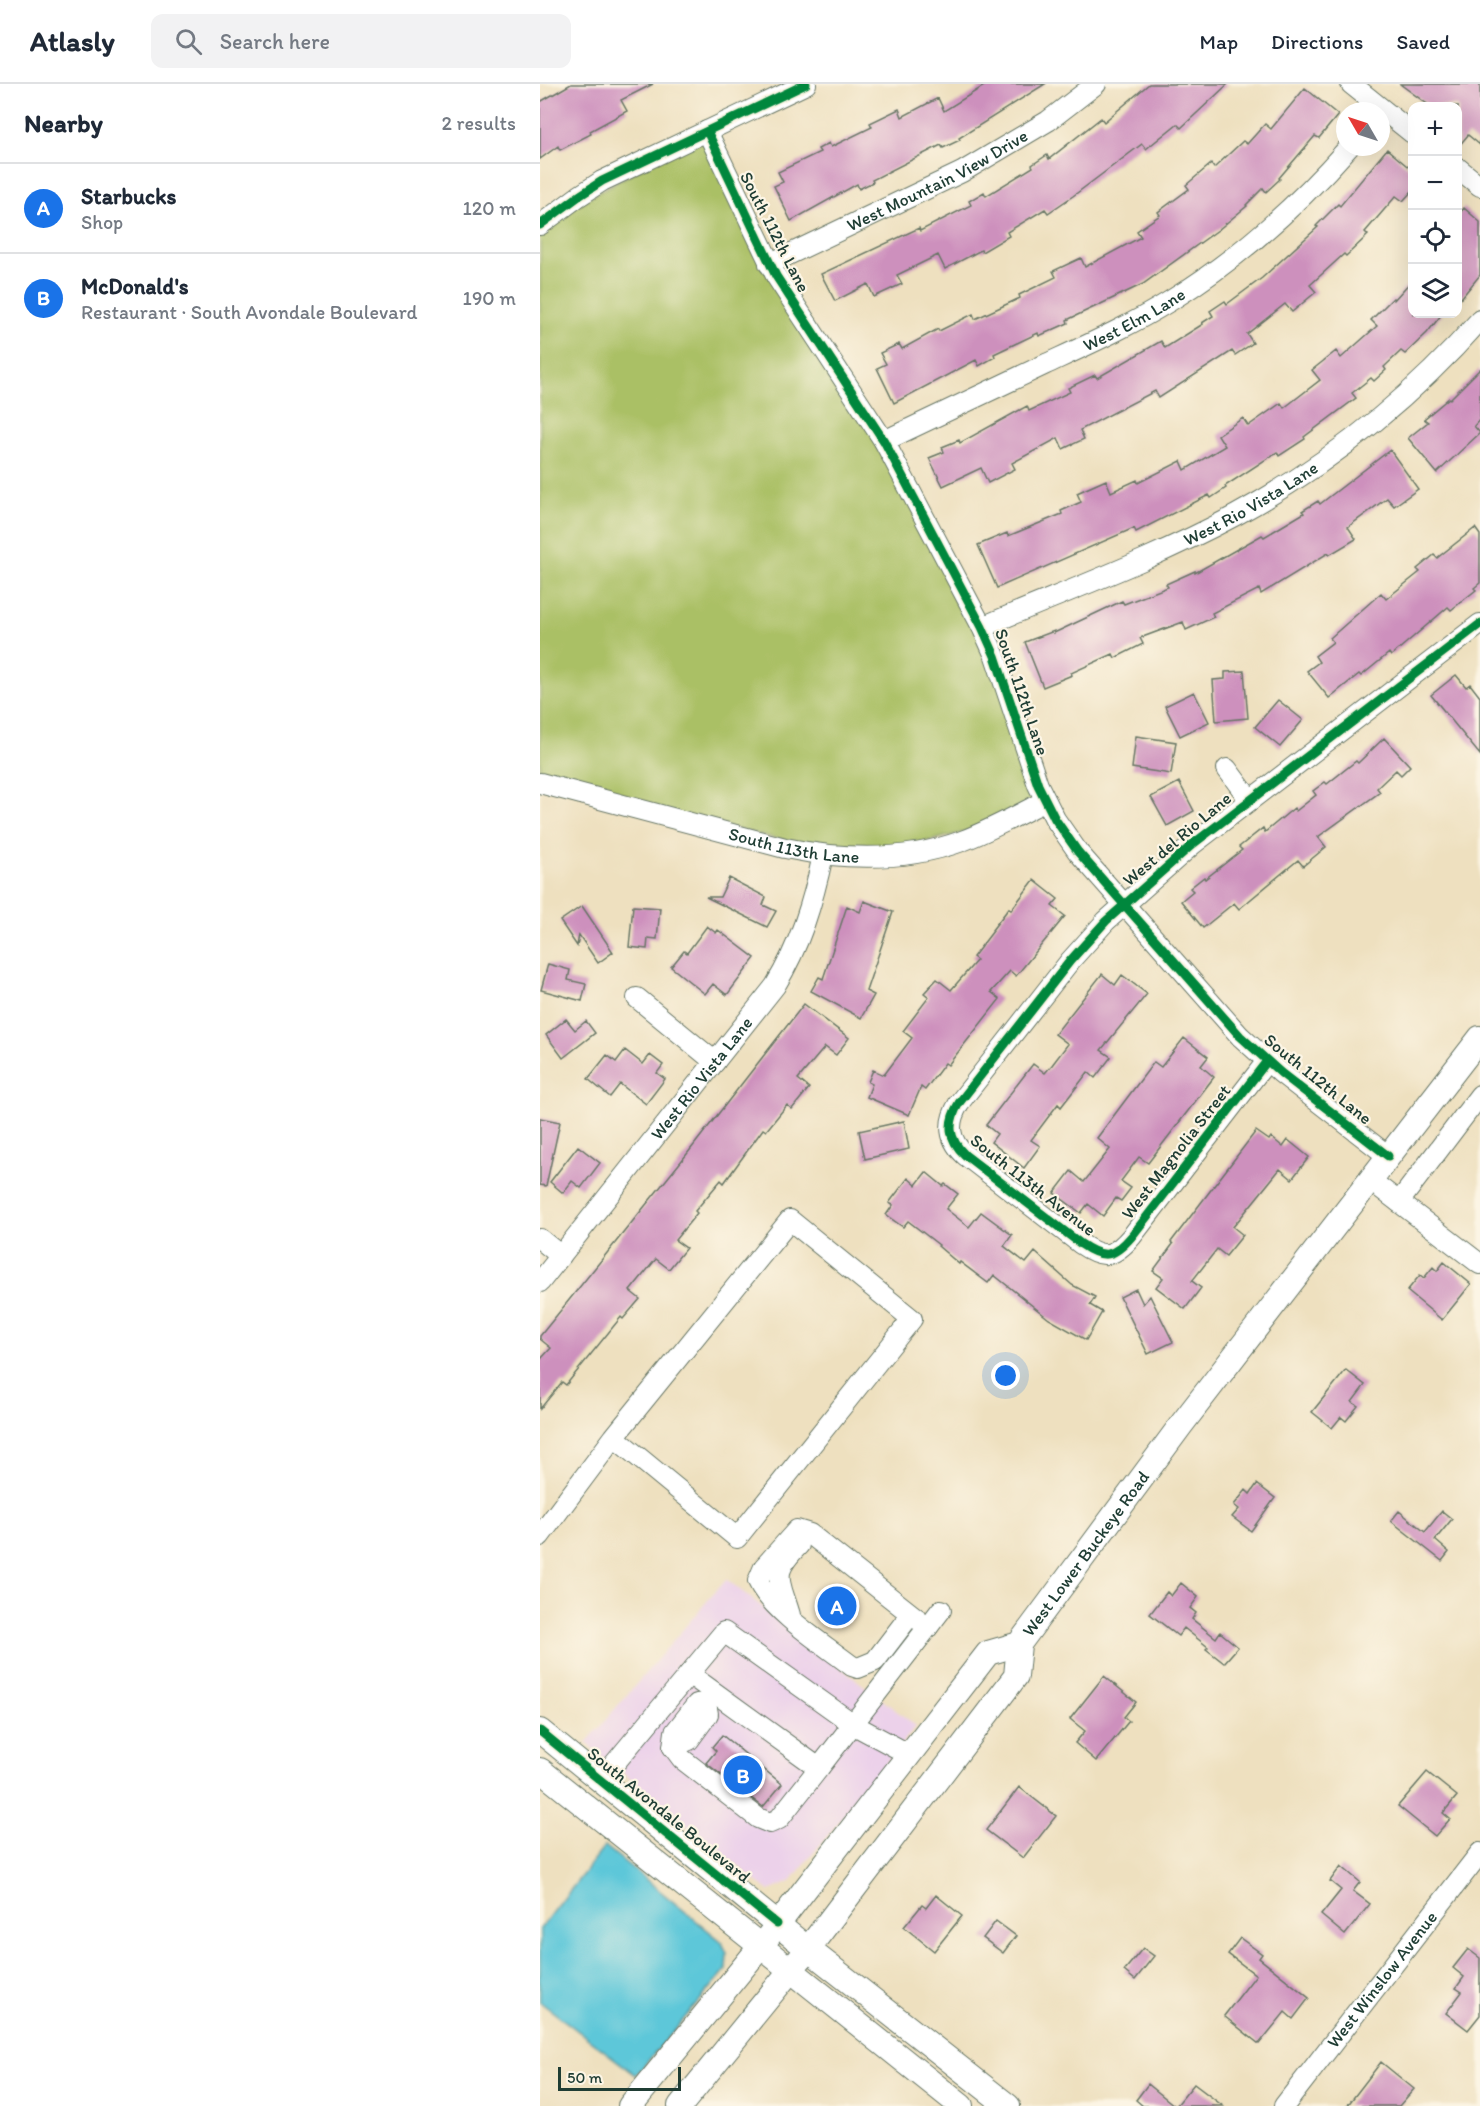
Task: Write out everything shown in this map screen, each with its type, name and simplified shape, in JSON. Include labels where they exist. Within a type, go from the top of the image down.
[{"type":"main road","name":"West Lower Buckeye Road","points":[[630,2106],[761,1946],[988,1653],[1019,1644],[1188,1416],[1480,1038]]},
{"type":"main road","points":[[680,2106],[808,1949],[1016,1676],[1019,1644]]},
{"type":"main road","name":"South Avondale Boulevard","points":[[540,1731],[808,1949],[1008,2106]]},
{"type":"main road","points":[[540,1770],[960,2106]]},
{"type":"street","points":[[540,225],[602,181],[806,84]]},
{"type":"street","name":"West Mountain View Drive","points":[[769,264],[962,172],[1048,121],[1096,84]]},
{"type":"street","points":[[1351,84],[1371,102]]},
{"type":"street","points":[[1390,117],[1408,130]]},
{"type":"street","name":"South 112th Lane","points":[[707,131],[783,290],[884,441],[982,627],[995,656],[1031,767],[1054,819],[1078,852],[1226,1021],[1267,1061],[1388,1156]]},
{"type":"street","name":"West Elm Lane","points":[[884,441],[1108,335],[1172,300],[1222,266],[1269,228],[1311,189],[1341,156]]},
{"type":"street","points":[[1462,171],[1480,186]]},
{"type":"street","name":"West Rio Vista Lane","points":[[982,627],[1175,546],[1268,496],[1329,457],[1386,412],[1443,360],[1480,320]]},
{"type":"street","name":"West del Rio Lane","points":[[950,1130],[954,1112],[966,1095],[1081,948],[1124,905],[1193,844],[1250,800],[1477,634]]},
{"type":"street","points":[[1227,769],[1250,800]]},
{"type":"street","name":"South 113th Lane","points":[[540,783],[785,848],[824,855],[879,858],[921,852],[962,841],[1046,801]]},
{"type":"street","name":"West Rio Vista Lane","points":[[540,1282],[765,1000],[785,969],[809,913],[824,855]]},
{"type":"street","points":[[637,998],[715,1062]]},
{"type":"street","name":"West Magnolia Street","points":[[1106,1255],[1115,1252],[1132,1236],[1267,1061]]},
{"type":"street","points":[[1399,1202],[1480,1095]]},
{"type":"street","name":"South 113th Avenue","points":[[950,1130],[952,1139],[965,1155],[1081,1244],[1098,1254],[1106,1255]]},
{"type":"street","points":[[1370,1180],[1480,1264]]},
{"type":"street","points":[[540,1536],[614,1437],[790,1220],[912,1319],[736,1538],[614,1437]]},
{"type":"street","points":[[540,1239],[561,1256]]},
{"type":"street","points":[[911,1614],[874,1661],[858,1668],[852,1666],[792,1619],[762,1590],[758,1581],[764,1567],[796,1530],[810,1534],[928,1627]]},
{"type":"street","points":[[710,1698],[697,1704],[675,1732],[673,1747],[682,1759],[758,1818],[770,1823],[779,1819],[941,1610]]},
{"type":"street","points":[[600,1781],[724,1632],[853,1725],[910,1755]]},
{"type":"street","points":[[689,1674],[710,1698],[819,1768]]},
{"type":"street","name":"West Winslow Avenue","points":[[1284,2106],[1480,1853]]},
{"type":"shaded area","points":[[726,1579],[916,1726],[790,1882],[769,1891],[586,1743]]},
{"type":"green space","points":[[707,131],[762,248],[884,441],[982,627],[1045,801],[1003,823],[859,858],[540,783],[540,225]]},
{"type":"water","points":[[605,1846],[721,1941],[727,1953],[726,1970],[636,2075],[540,2002],[540,1929]]},
{"type":"building","points":[[571,84],[653,84],[621,100],[627,111],[590,131],[591,134],[560,150],[558,146],[540,159],[540,102]]},
{"type":"building","points":[[987,84],[1045,84],[959,138],[960,140],[943,148],[941,145],[859,189],[857,184],[791,221],[774,186],[783,182],[778,172],[820,152],[818,149],[829,143],[831,147],[872,127],[870,123],[899,109],[902,117],[938,98],[944,111]]},
{"type":"building","points":[[1149,84],[1228,84],[1181,128],[1177,124],[1146,149],[1142,144],[1048,213],[1045,209],[1007,232],[1009,236],[982,252],[981,250],[945,269],[938,255],[897,275],[902,284],[874,297],[868,284],[835,301],[821,274],[919,228],[920,231],[971,205],[969,201],[984,192],[986,196],[1033,167],[1032,165],[1047,155],[1049,159],[1101,118],[1104,122]]},
{"type":"building","points":[[1400,84],[1480,84],[1480,145],[1468,135],[1462,142],[1462,102],[1425,102]]},
{"type":"building","points":[[1305,88],[1336,113],[1336,117],[1319,138],[1315,136],[1280,179],[1266,192],[1263,188],[1247,206],[1218,230],[1143,284],[1067,320],[1068,323],[1039,336],[1038,333],[994,354],[995,357],[979,366],[976,360],[894,403],[877,368],[886,364],[880,353],[899,344],[902,349],[938,329],[939,331],[973,314],[975,319],[1020,298],[1019,295],[1056,277],[1053,271],[1081,258],[1085,267],[1141,237],[1137,231],[1160,215],[1158,212],[1189,189],[1186,185],[1211,164],[1214,168],[1243,141],[1247,144],[1265,124],[1271,129]]},
{"type":"building","points":[[1390,152],[1408,167],[1408,196],[1403,201],[1396,196],[1365,232],[1368,235],[1310,285],[1316,292],[1292,312],[1285,304],[1247,334],[1253,343],[1235,355],[1232,351],[1159,398],[1155,391],[1080,430],[1084,439],[1063,449],[1058,438],[1012,463],[1015,469],[988,483],[981,468],[943,486],[929,458],[944,452],[942,447],[959,440],[960,443],[1027,406],[1029,411],[1070,392],[1068,388],[1095,375],[1097,378],[1161,341],[1165,348],[1213,316],[1210,311],[1225,301],[1227,304],[1262,278],[1318,227],[1316,226],[1338,204],[1340,206],[1381,156],[1390,156]]},
{"type":"building","points":[[1464,208],[1480,222],[1480,275],[1462,297],[1462,264],[1462,210]]},
{"type":"building","points":[[1408,285],[1408,318],[1439,318],[1405,354],[1401,351],[1384,367],[1386,370],[1374,381],[1371,378],[1352,393],[1356,398],[1304,437],[1305,439],[1279,456],[1277,452],[1225,486],[1226,488],[1211,498],[1209,495],[1136,532],[1134,528],[997,588],[978,545],[1007,533],[1008,536],[1062,514],[1061,511],[1081,502],[1077,493],[1106,480],[1111,492],[1137,480],[1138,483],[1181,461],[1185,470],[1225,446],[1218,435],[1243,418],[1248,426],[1281,403],[1284,408],[1320,380],[1312,370],[1336,351],[1341,358],[1377,326],[1371,320],[1393,298],[1394,300]]},
{"type":"building","points":[[1480,369],[1480,419],[1474,426],[1480,433],[1437,473],[1408,438],[1428,422],[1424,419],[1450,399]]},
{"type":"building","points":[[1390,450],[1418,489],[1394,506],[1387,498],[1348,527],[1356,539],[1329,555],[1328,553],[1261,594],[1259,589],[1212,613],[1214,617],[1186,630],[1183,622],[1140,638],[1143,644],[1115,658],[1113,654],[1043,687],[1025,642],[1054,631],[1054,633],[1122,601],[1124,604],[1168,587],[1166,584],[1195,571],[1195,573],[1262,535],[1264,537],[1304,513],[1302,511],[1318,501],[1320,504]]},
{"type":"building","points":[[1475,528],[1480,535],[1480,583],[1474,588],[1476,590],[1451,610],[1448,607],[1391,656],[1389,653],[1329,698],[1307,671],[1319,662],[1315,656],[1333,642],[1330,638],[1381,593],[1386,599],[1420,572],[1417,569],[1434,555],[1437,558]]},
{"type":"building","points":[[1244,671],[1248,718],[1216,721],[1213,680],[1225,679],[1225,672]]},
{"type":"building","points":[[1456,675],[1466,687],[1470,684],[1480,697],[1480,755],[1431,695]]},
{"type":"building","points":[[1194,692],[1209,722],[1180,736],[1165,706]]},
{"type":"building","points":[[1278,700],[1303,720],[1280,747],[1255,727]]},
{"type":"building","points":[[1136,736],[1176,742],[1171,774],[1132,768]]},
{"type":"building","points":[[1384,738],[1410,766],[1401,775],[1396,770],[1377,788],[1380,792],[1318,837],[1326,847],[1303,866],[1298,860],[1239,909],[1234,903],[1203,928],[1181,901],[1193,891],[1190,888],[1242,850],[1239,847],[1263,828],[1265,832],[1294,808],[1296,811],[1316,795],[1313,791],[1325,782],[1327,784],[1356,761],[1358,763]]},
{"type":"building","points":[[1179,782],[1194,811],[1167,826],[1151,797]]},
{"type":"building","points":[[729,878],[766,897],[763,905],[776,911],[767,927],[706,897],[720,897]]},
{"type":"building","points":[[1034,880],[1058,899],[1052,906],[1065,916],[1016,976],[1010,971],[991,992],[1000,999],[948,1065],[945,1063],[925,1090],[921,1087],[909,1115],[867,1097],[872,1084],[868,1082],[873,1070],[884,1075],[912,1038],[903,1031],[929,997],[924,993],[937,979],[951,990],[977,960],[973,957],[992,930]]},
{"type":"building","points":[[864,901],[893,912],[866,991],[874,995],[861,1018],[811,991],[819,977],[823,979],[847,906],[860,912]]},
{"type":"building","points":[[582,906],[613,952],[598,963],[579,935],[577,946],[560,921]]},
{"type":"building","points":[[633,906],[660,908],[657,939],[648,938],[647,949],[629,947]]},
{"type":"building","points":[[707,926],[716,933],[718,930],[755,958],[727,995],[713,984],[705,994],[671,967],[684,951],[687,953]]},
{"type":"building","points":[[548,964],[570,970],[568,980],[586,984],[582,1001],[541,990]]},
{"type":"building","points":[[1102,974],[1115,985],[1122,975],[1147,994],[1101,1050],[1111,1057],[1095,1078],[1088,1072],[1061,1107],[1058,1104],[1031,1140],[1040,1146],[1024,1168],[991,1142],[997,1134],[986,1125],[1033,1064],[1045,1073],[1052,1065],[1068,1044],[1055,1034]]},
{"type":"building","points":[[804,1004],[849,1038],[836,1055],[825,1047],[798,1079],[809,1088],[792,1109],[787,1105],[766,1131],[763,1129],[724,1183],[721,1180],[695,1211],[697,1213],[675,1240],[686,1248],[669,1269],[656,1259],[630,1291],[640,1299],[623,1319],[621,1317],[566,1385],[562,1382],[540,1409],[540,1360],[551,1348],[540,1339],[540,1336]]},
{"type":"building","points":[[566,1019],[575,1030],[586,1021],[595,1033],[563,1058],[546,1035]]},
{"type":"building","points":[[1184,1038],[1208,1057],[1201,1066],[1214,1077],[1148,1163],[1139,1157],[1121,1181],[1131,1188],[1121,1201],[1116,1198],[1103,1216],[1088,1204],[1081,1213],[1054,1193],[1071,1171],[1084,1182],[1110,1149],[1097,1138],[1154,1062],[1161,1067]]},
{"type":"building","points":[[625,1050],[643,1064],[650,1055],[663,1065],[657,1073],[665,1079],[646,1104],[620,1084],[610,1097],[588,1079],[607,1055],[616,1062]]},
{"type":"building","points":[[540,1118],[560,1122],[546,1186],[540,1185]]},
{"type":"building","points":[[904,1121],[909,1149],[865,1159],[859,1131]]},
{"type":"building","points":[[1256,1131],[1269,1140],[1271,1137],[1283,1147],[1288,1140],[1309,1157],[1292,1179],[1280,1169],[1233,1227],[1243,1235],[1226,1256],[1217,1249],[1192,1281],[1201,1288],[1185,1309],[1156,1287],[1163,1278],[1153,1271],[1173,1244],[1171,1242]]},
{"type":"building","points":[[578,1146],[600,1163],[581,1188],[572,1181],[563,1193],[550,1182]]},
{"type":"building","points":[[926,1172],[943,1186],[945,1184],[958,1194],[946,1209],[969,1227],[981,1212],[1012,1235],[1004,1246],[1026,1263],[1035,1252],[1072,1285],[1095,1297],[1090,1305],[1102,1312],[1086,1340],[1049,1319],[994,1275],[988,1283],[960,1262],[959,1264],[908,1221],[903,1227],[886,1215],[893,1205],[889,1203],[908,1178],[916,1185]]},
{"type":"building","points":[[1444,1262],[1471,1284],[1442,1320],[1407,1291],[1420,1275],[1424,1278],[1433,1267],[1437,1271]]},
{"type":"building","points":[[1136,1289],[1143,1304],[1150,1296],[1173,1342],[1148,1354],[1120,1297]]},
{"type":"building","points":[[1346,1370],[1365,1385],[1352,1402],[1358,1406],[1346,1421],[1341,1417],[1332,1428],[1312,1412]]},
{"type":"building","points":[[1257,1484],[1275,1498],[1251,1531],[1232,1517],[1239,1509],[1234,1505],[1246,1490],[1250,1494]]},
{"type":"building","points":[[1399,1511],[1425,1532],[1442,1511],[1452,1519],[1435,1540],[1449,1552],[1442,1561],[1391,1521]]},
{"type":"building","points":[[1181,1583],[1198,1597],[1190,1608],[1196,1613],[1192,1619],[1216,1638],[1220,1632],[1238,1647],[1224,1663],[1184,1628],[1178,1636],[1150,1614],[1167,1592],[1171,1596]]},
{"type":"building","points":[[1104,1676],[1136,1702],[1124,1717],[1129,1721],[1096,1761],[1075,1743],[1085,1731],[1070,1719]]},
{"type":"building","points":[[722,1735],[782,1784],[763,1807],[706,1763],[716,1751],[712,1747]]},
{"type":"building","points":[[1427,1772],[1457,1796],[1443,1813],[1450,1819],[1435,1836],[1398,1806]]},
{"type":"building","points":[[1019,1787],[1056,1816],[1023,1858],[986,1830]]},
{"type":"building","points":[[1341,1866],[1360,1882],[1353,1891],[1370,1904],[1345,1935],[1321,1915],[1341,1890],[1330,1881]]},
{"type":"building","points":[[936,1895],[962,1916],[934,1951],[904,1927],[922,1905],[926,1908]]},
{"type":"building","points":[[996,1921],[1016,1936],[1003,1953],[983,1938]]},
{"type":"building","points":[[1240,1938],[1262,1954],[1259,1958],[1309,1998],[1293,2019],[1285,2012],[1259,2044],[1224,2016],[1256,1975],[1228,1954]]},
{"type":"building","points":[[1143,1948],[1154,1956],[1135,1980],[1124,1971]]},
{"type":"building","points":[[1468,1949],[1480,1958],[1480,2015],[1468,2030],[1446,2013],[1462,1992],[1456,1988],[1464,1977],[1453,1968]]},
{"type":"building","points":[[1381,2062],[1414,2089],[1399,2106],[1347,2106]]},
{"type":"building","points":[[1148,2084],[1175,2106],[1143,2106],[1136,2100]]},
{"type":"building","points":[[1194,2084],[1223,2106],[1176,2106]]},
{"type":"cycle path","points":[[540,225],[602,181],[806,84]]},
{"type":"cycle path","points":[[707,131],[776,276],[884,441],[982,627],[995,656],[1038,785],[1055,819],[1078,852],[1240,1036],[1281,1073],[1388,1156]]},
{"type":"cycle path","points":[[1267,1061],[1132,1236],[1120,1248],[1108,1254],[1096,1252],[1081,1244],[965,1155],[952,1137],[952,1117],[959,1103],[1070,961],[1106,921],[1193,844],[1480,624]]},
{"type":"cycle path","points":[[540,1731],[777,1924]]},
{"type":"place","name":"Starbucks","points":[[837,1606]]},
{"type":"place","name":"McDonald's","points":[[743,1775]]}]
